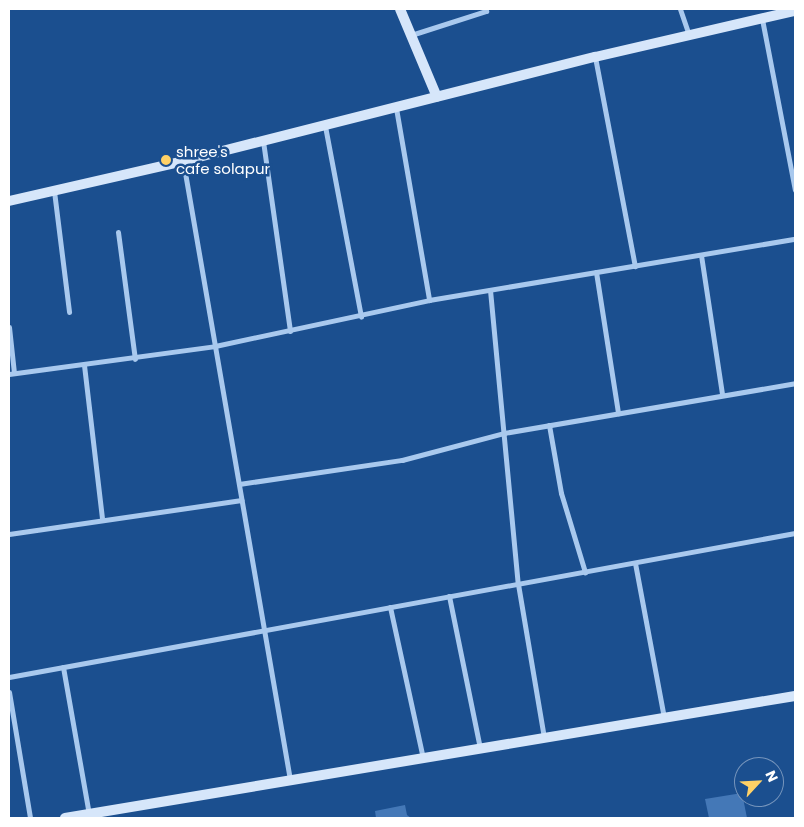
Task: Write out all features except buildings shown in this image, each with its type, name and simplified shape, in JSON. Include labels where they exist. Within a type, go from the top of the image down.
[{"type":"street","points":[[400,9],[437,97]]},
{"type":"street","points":[[411,35],[486,12],[485,9]]},
{"type":"street","points":[[680,9],[689,35]]},
{"type":"street","points":[[9,201],[183,162],[595,57],[795,10]]},
{"type":"street","points":[[762,19],[795,190]]},
{"type":"street","points":[[595,57],[635,266]]},
{"type":"street","points":[[396,108],[429,300]]},
{"type":"street","points":[[325,126],[361,317]]},
{"type":"street","points":[[262,142],[290,331]]},
{"type":"street","points":[[183,162],[290,780]]},
{"type":"street","points":[[54,190],[69,312]]},
{"type":"street","points":[[118,232],[135,359]]},
{"type":"street","points":[[9,327],[11,373],[84,365],[215,346],[361,317],[429,300],[795,239]]},
{"type":"street","points":[[701,255],[722,394]]},
{"type":"street","points":[[596,272],[618,413]]},
{"type":"street","points":[[490,290],[518,584],[544,738]]},
{"type":"street","points":[[84,365],[102,519]]},
{"type":"street","points":[[239,484],[402,460],[504,433],[722,394],[795,383]]},
{"type":"street","points":[[548,425],[561,493],[585,572]]},
{"type":"street","points":[[9,534],[242,500]]},
{"type":"street","points":[[9,677],[795,533]]},
{"type":"street","points":[[635,563],[664,718]]},
{"type":"street","points":[[449,596],[480,749]]},
{"type":"street","points":[[390,607],[423,758]]},
{"type":"street","points":[[63,667],[90,814]]},
{"type":"street","points":[[9,692],[30,818]]},
{"type":"street","points":[[65,818],[795,696]]},
{"type":"place","name":"shree's cafe solapur","points":[[166,160]]}]
